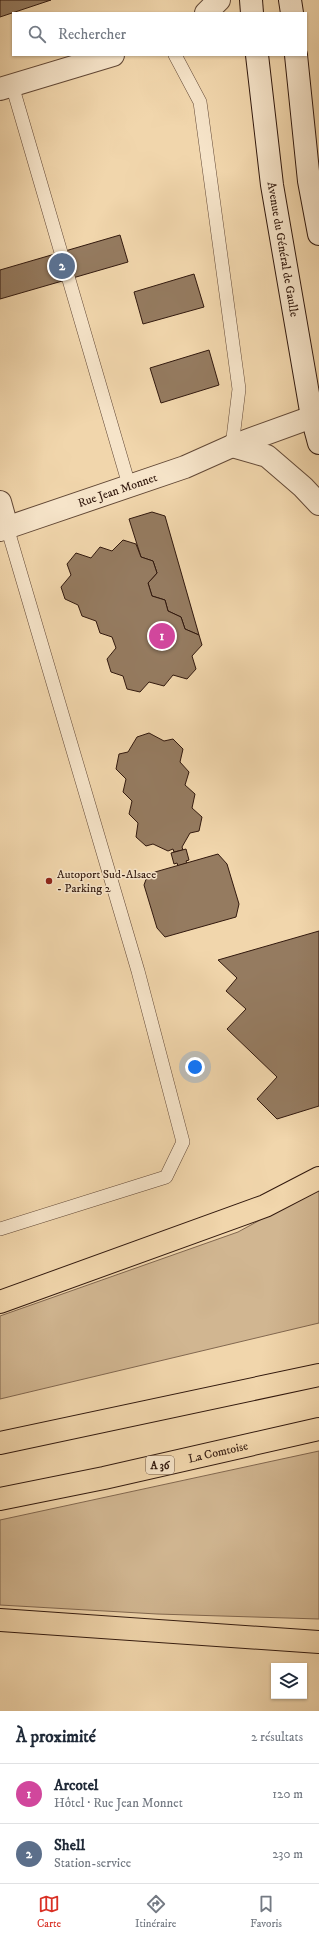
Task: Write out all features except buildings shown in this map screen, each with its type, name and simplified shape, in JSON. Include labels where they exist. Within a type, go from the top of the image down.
[{"type":"highway","points":[[0,1302],[265,1206],[319,1178]]},
{"type":"highway","points":[[0,1443],[319,1375]]},
{"type":"highway","name":"La Comtoise","points":[[0,1498],[104,1478],[319,1429]]},
{"type":"highway","points":[[0,1620],[319,1642]]},
{"type":"main road","points":[[207,12],[219,0]]},
{"type":"main road","points":[[251,0],[252,12]]},
{"type":"main road","points":[[290,0],[292,12]]},
{"type":"main road","points":[[6,87],[110,56]]},
{"type":"main road","name":"Avenue du Général de Gaulle","points":[[257,56],[272,184],[316,414],[319,443]]},
{"type":"main road","points":[[296,56],[309,181],[319,234]]},
{"type":"main road","name":"Rue Jean Monnet","points":[[4,528],[185,466],[232,446],[316,414]]},
{"type":"main road","points":[[232,446],[267,456],[303,487],[319,504]]},
{"type":"main road","points":[[0,502],[4,528]]},
{"type":"lane","points":[[176,56],[200,102],[239,389],[232,446]]},
{"type":"lane","points":[[6,87],[129,486]]},
{"type":"lane","points":[[0,1229],[166,1177],[183,1142],[138,971],[4,528]]},
{"type":"shaded area","points":[[319,1188],[319,1323],[0,1399],[0,1316],[238,1232]]},
{"type":"shaded area","points":[[319,1451],[319,1619],[157,1614],[0,1605],[0,1520]]},
{"type":"place","name":"Shell","points":[[62,266]]},
{"type":"place","name":"Arcotel","points":[[162,636]]},
{"type":"place","name":"Autoport Sud-Alsace - Parking 2","points":[[49,881]]}]
